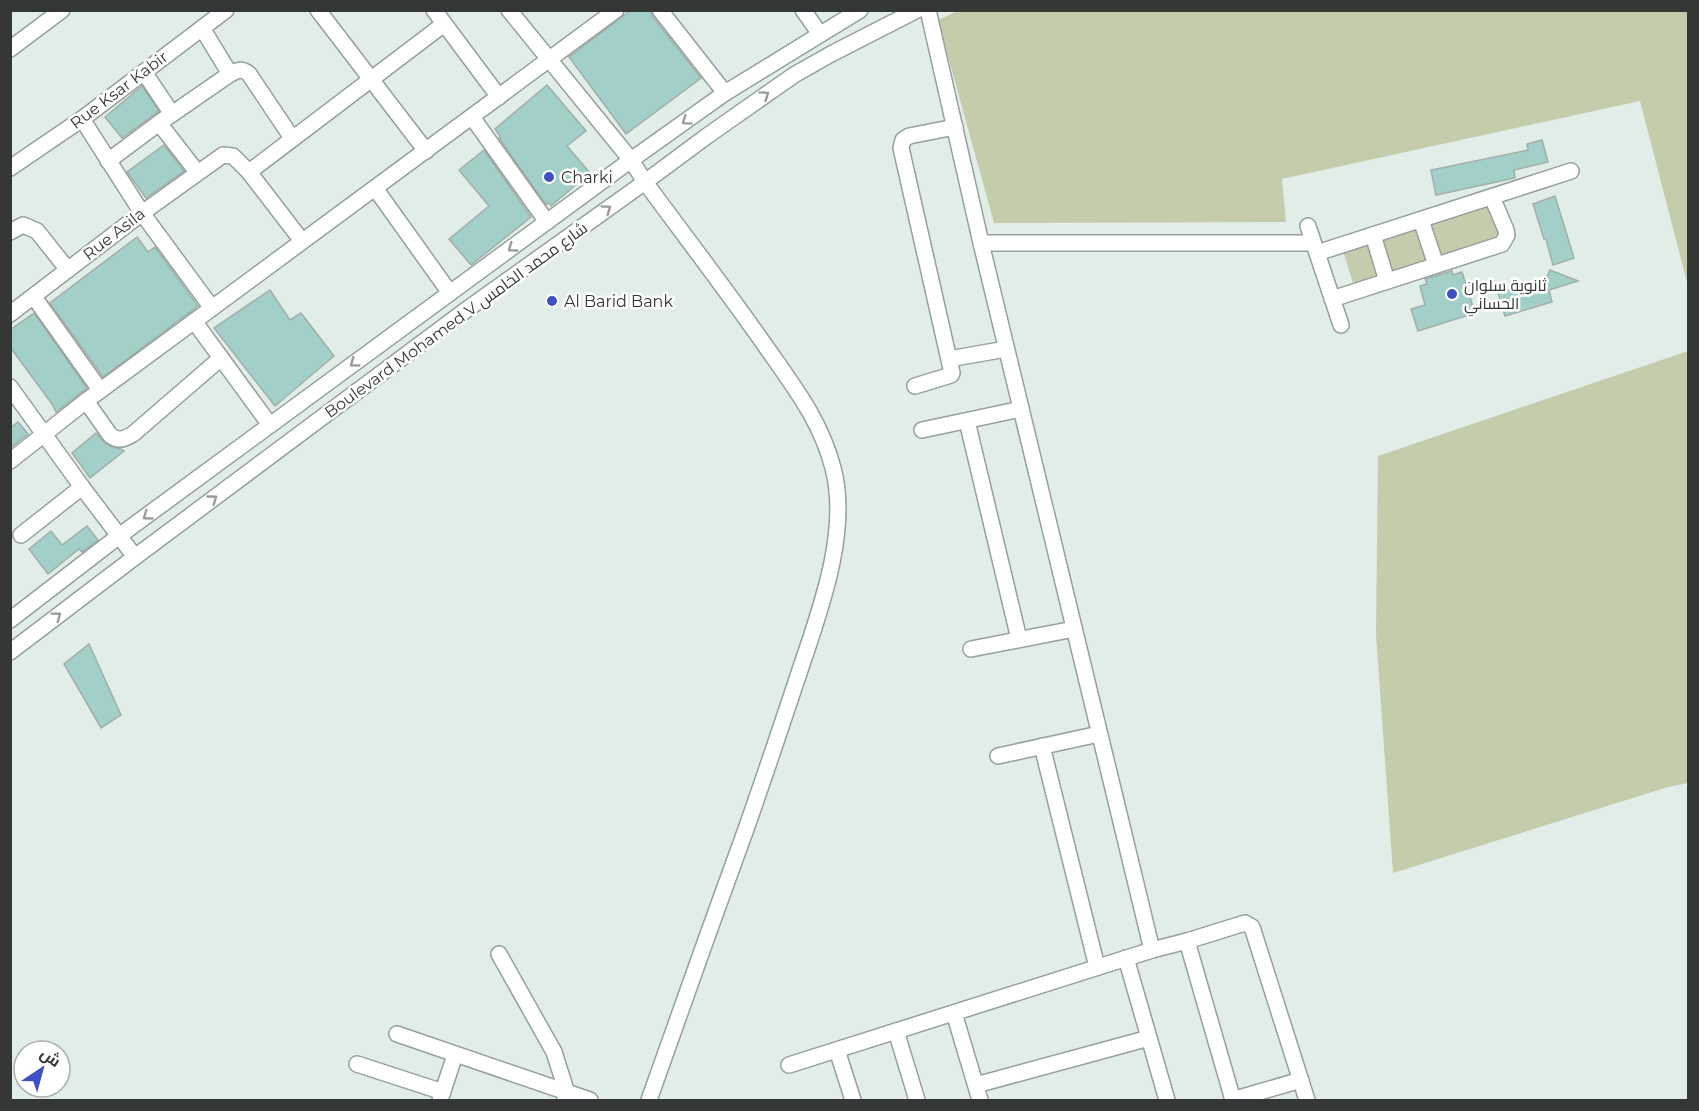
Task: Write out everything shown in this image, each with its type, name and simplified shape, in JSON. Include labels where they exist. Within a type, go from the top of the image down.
[{"type":"street","name":"Rue Ksar Kabir","points":[[10,168],[82,119],[226,10]]},
{"type":"street","points":[[318,10],[426,151]]},
{"type":"street","points":[[434,10],[499,97]]},
{"type":"street","points":[[509,10],[631,160],[808,407],[828,450],[838,494],[834,553],[819,612],[766,771],[649,1101]]},
{"type":"street","points":[[10,461],[100,390],[616,10]]},
{"type":"street","points":[[660,10],[725,93]]},
{"type":"street","points":[[803,10],[820,34]]},
{"type":"street","name":"Boulevard Mohamed V شارع محمد الخامس","points":[[10,620],[119,537],[631,160],[725,93],[860,10]]},
{"type":"street","name":"Boulevard Mohamed V شارع محمد الخامس","points":[[10,652],[466,310],[677,157],[794,75],[917,10]]},
{"type":"street","points":[[928,10],[1006,349],[1152,950]]},
{"type":"street","points":[[10,49],[55,12]]},
{"type":"street","points":[[302,242],[249,172],[444,24]]},
{"type":"street","points":[[202,28],[230,74]]},
{"type":"street","points":[[108,161],[230,74],[242,70],[249,74],[292,138]]},
{"type":"street","points":[[144,72],[165,119],[197,172]]},
{"type":"street","points":[[472,117],[547,222]]},
{"type":"street","points":[[82,119],[142,213],[212,308]]},
{"type":"street","points":[[915,386],[952,373],[900,148],[903,140],[909,136],[955,127]]},
{"type":"street","name":"Rue Asila","points":[[10,314],[142,213],[220,157],[233,156],[249,172]]},
{"type":"street","points":[[981,243],[1315,248],[1373,236],[1571,171]]},
{"type":"street","points":[[375,188],[450,292]]},
{"type":"street","points":[[1332,298],[1503,244],[1507,235],[1506,230],[1492,197]]},
{"type":"street","points":[[1421,220],[1436,265]]},
{"type":"street","points":[[10,232],[23,225],[37,231],[68,270]]},
{"type":"street","points":[[1308,226],[1341,325]]},
{"type":"street","points":[[1373,236],[1388,280]]},
{"type":"street","points":[[34,297],[100,390]]},
{"type":"street","points":[[194,321],[270,426]]},
{"type":"street","points":[[950,359],[1006,349]]},
{"type":"street","points":[[86,401],[110,435],[116,440],[123,440],[221,358]]},
{"type":"street","points":[[10,387],[135,557]]},
{"type":"street","points":[[922,430],[1021,409]]},
{"type":"street","points":[[967,421],[1019,639]]},
{"type":"street","points":[[21,535],[82,487]]},
{"type":"street","points":[[971,649],[1074,629]]},
{"type":"street","points":[[998,756],[1100,734]]},
{"type":"street","points":[[1042,746],[1097,967]]},
{"type":"street","points":[[789,1065],[1097,967],[1245,923],[1252,927],[1307,1101]]},
{"type":"street","points":[[1187,941],[1232,1100],[1301,1080]]},
{"type":"street","points":[[499,954],[554,1052],[565,1097]]},
{"type":"street","points":[[1126,958],[1167,1101]]},
{"type":"street","points":[[954,1013],[980,1101]]},
{"type":"street","points":[[896,1031],[917,1101]]},
{"type":"street","points":[[397,1034],[565,1097],[590,1101]]},
{"type":"street","points":[[976,1085],[1149,1038]]},
{"type":"street","points":[[837,1050],[853,1101]]},
{"type":"street","points":[[357,1064],[441,1096],[455,1054]]},
{"type":"green space","points":[[960,10],[1688,11],[1688,286],[1640,101],[1282,179],[1286,222],[994,223],[938,20]]},
{"type":"green space","points":[[1488,203],[1500,238],[1439,259],[1427,223]]},
{"type":"green space","points":[[1418,225],[1430,260],[1391,273],[1379,237]]},
{"type":"green space","points":[[1371,242],[1382,277],[1354,286],[1343,251]]},
{"type":"green space","points":[[1688,351],[1688,783],[1668,787],[1393,873],[1376,635],[1378,456]]},
{"type":"building","points":[[631,10],[650,10],[652,16],[701,78],[626,134],[569,57]]},
{"type":"building","points":[[547,85],[586,131],[567,146],[590,173],[551,206],[549,203],[546,205],[495,129]]},
{"type":"building","points":[[142,86],[159,111],[122,138],[105,117]]},
{"type":"building","points":[[1542,140],[1548,162],[1514,170],[1515,178],[1436,195],[1431,170],[1528,150],[1527,144]]},
{"type":"building","points":[[164,145],[184,171],[146,198],[127,172]]},
{"type":"building","points":[[484,150],[531,217],[471,265],[449,239],[489,206],[459,170]]},
{"type":"building","points":[[1555,196],[1574,258],[1553,265],[1533,204]]},
{"type":"building","points":[[137,237],[148,252],[155,247],[198,306],[103,377],[50,303]]},
{"type":"building","points":[[1550,270],[1578,281],[1549,290],[1552,302],[1505,316],[1498,293],[1546,279]]},
{"type":"building","points":[[1452,271],[1453,275],[1462,272],[1475,313],[1418,331],[1411,309],[1425,305],[1420,286],[1427,284],[1425,279]]},
{"type":"building","points":[[270,290],[290,320],[301,313],[334,356],[275,406],[214,328]]},
{"type":"building","points":[[34,313],[87,388],[56,412],[10,347],[10,330]]},
{"type":"building","points":[[18,422],[28,434],[10,448],[10,428]]},
{"type":"building","points":[[96,433],[105,443],[124,451],[90,478],[72,453]]},
{"type":"building","points":[[87,526],[98,540],[82,552],[79,549],[48,574],[29,549],[51,531],[62,545]]},
{"type":"building","points":[[89,644],[121,715],[101,728],[64,664]]},
{"type":"place","name":"Charki","points":[[549,177]]},
{"type":"place","name":"ثانوية سلوان الحساني","points":[[1452,294]]},
{"type":"place","name":"Al Barid Bank","points":[[552,301]]}]
